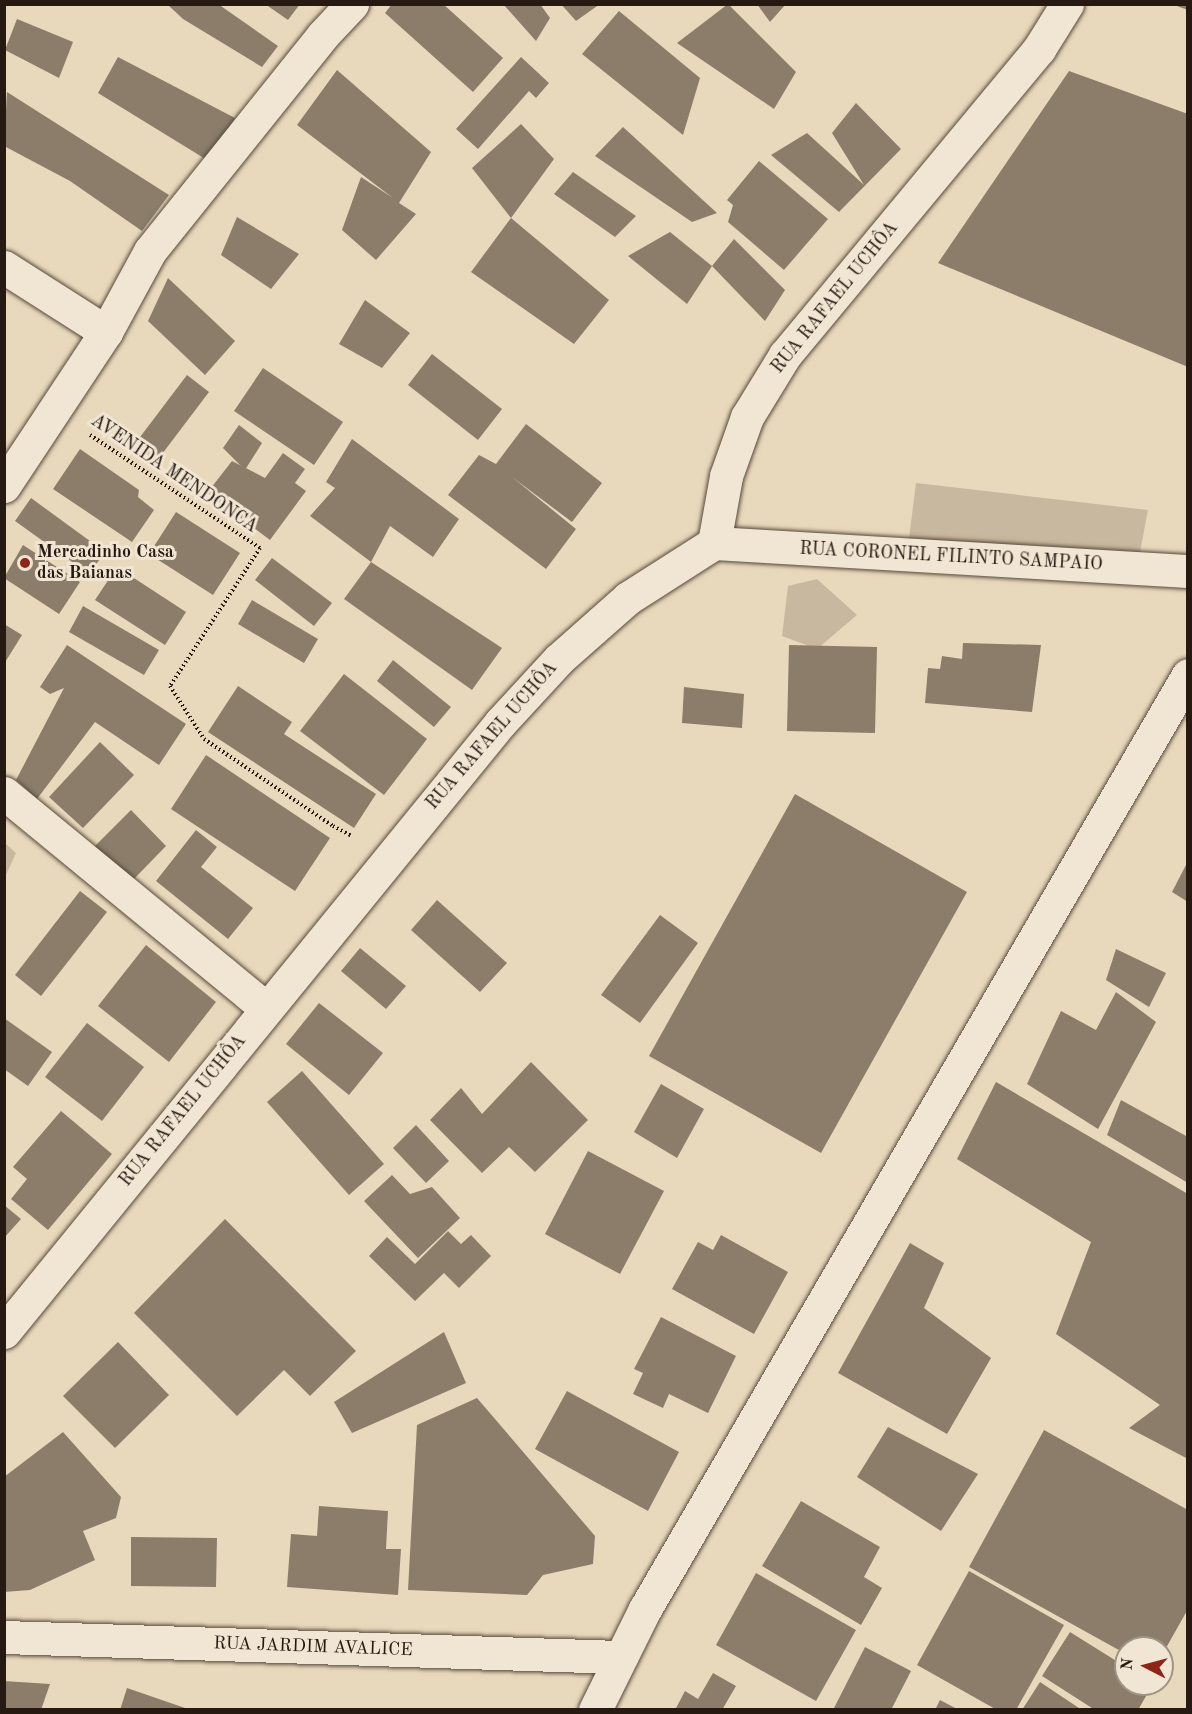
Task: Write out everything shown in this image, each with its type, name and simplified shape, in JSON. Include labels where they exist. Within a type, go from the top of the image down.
[{"type":"street","points":[[4,486],[106,332],[150,251],[322,36],[352,4]]},
{"type":"street","name":"RUA RAFAEL UCHÔA","points":[[4,1332],[402,840],[500,723],[559,660],[628,598],[714,543],[726,476],[747,417],[785,355],[1039,49],[1067,4]]},
{"type":"street","points":[[4,267],[106,332]]},
{"type":"street","name":"RUA CORONEL FILINTO SAMPAIO","points":[[714,543],[1188,571]]},
{"type":"street","points":[[595,1710],[645,1609],[1188,675]]},
{"type":"street","points":[[4,793],[266,1008]]},
{"type":"street","name":"RUA JARDIM AVALICE","points":[[4,1637],[621,1657]]},
{"type":"path","name":"AVENIDA MENDONCA","points":[[53,410],[260,548],[170,686],[204,739],[333,826],[364,841],[402,840]]},
{"type":"shaded area","points":[[916,483],[1148,510],[1139,557],[905,570]]},
{"type":"shaded area","points":[[817,579],[857,615],[817,649],[782,636],[788,586]]},
{"type":"shaded area","points":[[5,843],[16,853],[5,877]]},
{"type":"building","points":[[167,4],[218,4],[278,46],[262,67],[183,19]]},
{"type":"building","points":[[265,4],[300,4],[288,20]]},
{"type":"building","points":[[392,4],[443,4],[503,58],[473,92],[385,13]]},
{"type":"building","points":[[503,4],[540,4],[550,18],[536,41]]},
{"type":"building","points":[[561,4],[600,4],[576,21]]},
{"type":"building","points":[[728,4],[796,72],[774,109],[677,43]]},
{"type":"building","points":[[757,4],[786,4],[770,22]]},
{"type":"building","points":[[1188,4],[1188,10],[1174,5]]},
{"type":"building","points":[[619,11],[700,78],[683,135],[582,54]]},
{"type":"building","points":[[17,19],[73,42],[59,78],[5,50]]},
{"type":"building","points":[[118,57],[235,118],[207,160],[98,93]]},
{"type":"building","points":[[521,57],[549,83],[536,98],[529,91],[478,149],[456,129]]},
{"type":"building","points":[[337,70],[431,152],[399,203],[416,214],[376,260],[342,230],[361,177],[393,198],[297,125]]},
{"type":"building","points":[[1069,71],[1188,114],[1188,367],[938,263]]},
{"type":"building","points":[[7,92],[169,195],[142,231],[70,181],[4,146]]},
{"type":"building","points":[[856,103],[901,149],[839,212],[771,155],[807,133],[864,185],[832,133]]},
{"type":"building","points":[[521,124],[554,159],[511,218],[472,168]]},
{"type":"building","points":[[623,127],[717,213],[692,222],[595,156]]},
{"type":"building","points":[[759,161],[828,219],[784,270],[728,222],[733,205],[727,200]]},
{"type":"building","points":[[573,172],[636,216],[615,237],[554,194]]},
{"type":"building","points":[[237,217],[299,254],[271,289],[221,255]]},
{"type":"building","points":[[511,218],[609,300],[574,344],[471,272]]},
{"type":"building","points":[[670,232],[712,266],[687,304],[628,256]]},
{"type":"building","points":[[734,239],[785,290],[765,321],[712,266]]},
{"type":"building","points":[[168,278],[235,341],[205,375],[148,321]]},
{"type":"building","points":[[365,300],[410,333],[382,368],[339,344]]},
{"type":"building","points":[[432,354],[502,409],[478,440],[408,385]]},
{"type":"building","points":[[263,368],[343,422],[314,465],[234,411]]},
{"type":"building","points":[[187,375],[209,392],[156,462],[134,445]]},
{"type":"building","points":[[526,424],[602,483],[572,522],[512,477],[576,529],[546,569],[448,495],[479,455],[496,464]]},
{"type":"building","points":[[239,425],[262,443],[245,470],[223,448]]},
{"type":"building","points":[[352,439],[459,519],[433,557],[390,526],[371,562],[310,516],[335,488],[326,482]]},
{"type":"building","points":[[80,449],[139,490],[138,497],[154,510],[132,542],[53,489]]},
{"type":"building","points":[[283,453],[305,469],[295,483],[306,491],[270,540],[207,493],[232,461],[265,478]]},
{"type":"building","points":[[31,498],[105,552],[89,574],[15,521]]},
{"type":"building","points":[[176,512],[240,553],[213,595],[149,554]]},
{"type":"building","points":[[23,545],[80,582],[59,614],[4,578]]},
{"type":"building","points":[[272,558],[332,603],[314,626],[255,580]]},
{"type":"building","points":[[371,562],[502,648],[472,690],[344,599]]},
{"type":"building","points":[[117,567],[186,612],[165,645],[95,600]]},
{"type":"building","points":[[252,600],[318,639],[304,663],[238,624]]},
{"type":"building","points":[[83,606],[159,650],[144,675],[69,632]]},
{"type":"building","points":[[4,624],[22,635],[4,664]]},
{"type":"building","points":[[963,643],[1041,645],[1032,712],[925,703],[928,668],[940,669],[942,656],[962,659]]},
{"type":"building","points":[[67,645],[186,724],[159,765],[95,722],[37,799],[16,780],[64,688],[50,694],[40,687]]},
{"type":"building","points":[[789,645],[877,647],[875,733],[787,731]]},
{"type":"building","points":[[393,660],[451,707],[434,727],[377,681]]},
{"type":"building","points":[[344,674],[427,739],[384,795],[300,731]]},
{"type":"building","points":[[238,686],[292,722],[284,734],[376,794],[354,828],[208,732]]},
{"type":"building","points":[[684,687],[744,694],[742,728],[682,723]]},
{"type":"building","points":[[100,742],[134,775],[83,828],[49,797]]},
{"type":"building","points":[[206,755],[330,838],[295,891],[171,809]]},
{"type":"building","points":[[795,794],[967,892],[821,1153],[649,1056]]},
{"type":"building","points":[[131,810],[166,846],[131,882],[95,846]]},
{"type":"building","points":[[196,830],[217,847],[201,867],[253,908],[228,939],[156,881]]},
{"type":"building","points":[[1188,861],[1188,902],[1172,892]]},
{"type":"building","points":[[80,891],[107,912],[41,996],[15,975]]},
{"type":"building","points":[[437,900],[507,963],[480,992],[411,930]]},
{"type":"building","points":[[660,915],[698,943],[640,1023],[601,995]]},
{"type":"building","points":[[146,945],[216,1002],[169,1062],[98,1006]]},
{"type":"building","points":[[360,948],[406,986],[386,1009],[341,971]]},
{"type":"building","points":[[1116,949],[1166,973],[1149,1007],[1106,980]]},
{"type":"building","points":[[1116,992],[1156,1022],[1098,1129],[1027,1084],[1061,1011],[1096,1030]]},
{"type":"building","points":[[319,1003],[383,1053],[349,1095],[286,1044]]},
{"type":"building","points":[[4,1018],[52,1052],[28,1086],[4,1069]]},
{"type":"building","points":[[87,1023],[144,1067],[102,1121],[45,1077]]},
{"type":"building","points":[[531,1062],[588,1120],[535,1172],[509,1147],[482,1173],[430,1120],[461,1088],[482,1114]]},
{"type":"building","points":[[302,1071],[384,1164],[349,1195],[267,1102]]},
{"type":"building","points":[[996,1082],[1188,1194],[1188,1459],[1129,1428],[1160,1405],[1056,1334],[1091,1242],[957,1159]]},
{"type":"building","points":[[661,1084],[704,1109],[677,1158],[634,1132]]},
{"type":"building","points":[[1121,1100],[1188,1137],[1188,1183],[1107,1135]]},
{"type":"building","points":[[61,1111],[112,1154],[48,1230],[11,1199],[27,1179],[13,1167]]},
{"type":"building","points":[[416,1125],[449,1161],[426,1183],[393,1148]]},
{"type":"building","points":[[588,1151],[664,1191],[620,1274],[545,1234]]},
{"type":"building","points":[[392,1175],[410,1194],[432,1187],[460,1218],[418,1258],[364,1201]]},
{"type":"building","points":[[4,1205],[21,1219],[4,1238]]},
{"type":"building","points":[[225,1219],[356,1351],[310,1396],[284,1370],[237,1416],[134,1313]]},
{"type":"building","points":[[448,1231],[461,1244],[471,1235],[491,1256],[459,1288],[444,1273],[415,1301],[369,1256],[387,1237],[415,1264]]},
{"type":"building","points":[[721,1235],[788,1272],[754,1334],[672,1289],[698,1242],[713,1250]]},
{"type":"building","points":[[910,1243],[944,1263],[924,1308],[991,1358],[947,1434],[838,1373]]},
{"type":"building","points":[[661,1317],[736,1356],[708,1413],[669,1394],[663,1408],[633,1394],[643,1373],[634,1369]]},
{"type":"building","points":[[444,1332],[466,1383],[352,1433],[334,1402]]},
{"type":"building","points":[[118,1342],[169,1395],[115,1448],[63,1396]]},
{"type":"building","points":[[567,1391],[679,1452],[648,1511],[535,1449]]},
{"type":"building","points":[[477,1398],[595,1536],[593,1564],[543,1575],[527,1595],[408,1590],[417,1425]]},
{"type":"building","points":[[888,1427],[978,1474],[941,1531],[857,1477]]},
{"type":"building","points":[[1044,1430],[1188,1510],[1188,1609],[1173,1636],[1114,1636],[1114,1647],[969,1567]]},
{"type":"building","points":[[63,1432],[121,1497],[116,1518],[83,1531],[95,1560],[30,1590],[4,1592],[4,1477]]},
{"type":"building","points":[[801,1501],[880,1547],[864,1577],[882,1588],[861,1625],[762,1566]]},
{"type":"building","points":[[319,1506],[388,1511],[386,1549],[401,1549],[398,1595],[287,1587],[291,1534],[317,1536]]},
{"type":"building","points":[[131,1537],[217,1538],[216,1587],[131,1586]]},
{"type":"building","points":[[969,1571],[1064,1625],[1016,1710],[997,1710],[917,1665]]},
{"type":"building","points":[[756,1573],[856,1630],[816,1701],[716,1645]]},
{"type":"building","points":[[1070,1632],[1114,1660],[1114,1696],[1146,1696],[1138,1710],[1095,1710],[1042,1676]]},
{"type":"building","points":[[865,1647],[911,1671],[891,1710],[833,1710]]},
{"type":"building","points":[[713,1673],[736,1686],[722,1710],[675,1710],[685,1691],[698,1699]]},
{"type":"building","points":[[4,1681],[50,1684],[41,1710],[4,1710]]},
{"type":"building","points":[[1040,1682],[1082,1710],[1022,1710]]},
{"type":"building","points":[[127,1688],[188,1709],[188,1710],[120,1710]]},
{"type":"building","points":[[940,1700],[959,1710],[935,1710]]},
{"type":"place","name":"Mercadinho Casa das Baianas","points":[[25,563]]}]
